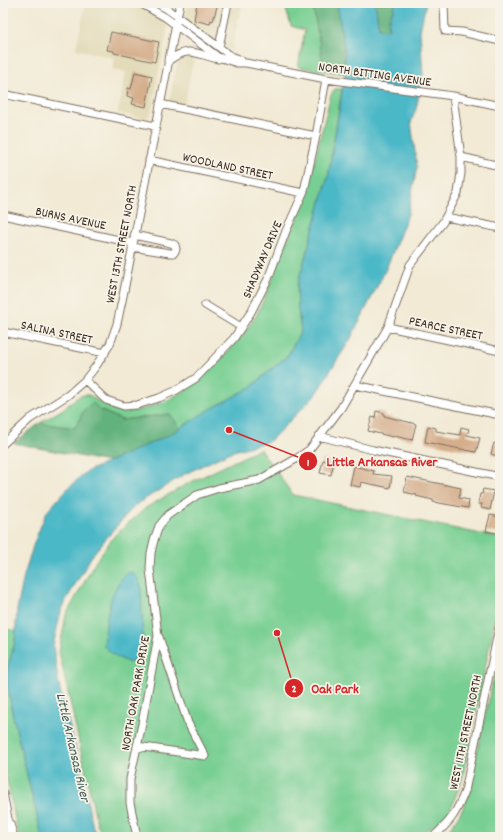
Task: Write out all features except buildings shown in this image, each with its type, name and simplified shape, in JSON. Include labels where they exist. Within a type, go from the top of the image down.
[{"type":"street","name":"NORTH BITTING AVENUE","points":[[140,3],[165,17],[218,58],[226,61],[246,63],[326,79],[453,96],[500,106]]},
{"type":"street","name":"NORTH BITTING AVENUE","points":[[156,3],[219,48],[246,63]]},
{"type":"street","name":"WEST 13TH STREET NORTH","points":[[3,444],[30,420],[68,395],[85,380],[110,344],[117,324],[180,3]]},
{"type":"street","points":[[219,48],[228,3]]},
{"type":"street","points":[[444,3],[445,31],[462,32],[500,41]]},
{"type":"street","points":[[168,61],[184,51],[226,61]]},
{"type":"street","name":"SHADYWAY DRIVE","points":[[85,380],[106,400],[124,406],[137,405],[175,391],[196,378],[234,338],[268,279],[286,231],[303,193],[316,136],[326,79]]},
{"type":"street","points":[[3,94],[156,126]]},
{"type":"street","name":"NORTH OAK PARK DRIVE","points":[[136,837],[131,808],[130,779],[158,636],[150,569],[151,553],[159,526],[168,515],[197,495],[219,488],[259,480],[277,471],[309,450],[341,408],[388,327],[410,265],[446,217],[458,193],[461,173],[461,157],[453,96]]},
{"type":"street","points":[[160,104],[316,136]]},
{"type":"street","points":[[461,157],[500,166]]},
{"type":"street","name":"WOODLAND STREET","points":[[149,160],[303,193]]},
{"type":"street","name":"BURNS AVENUE","points":[[3,215],[170,253],[174,253],[176,249],[175,245],[171,243],[134,235]]},
{"type":"street","points":[[446,217],[500,228]]},
{"type":"street","points":[[205,305],[241,327]]},
{"type":"street","name":"PEARCE STREET","points":[[388,327],[500,351]]},
{"type":"street","name":"SALINA STREET","points":[[3,332],[105,353]]},
{"type":"street","points":[[355,385],[500,415]]},
{"type":"street","points":[[319,436],[373,450],[500,477]]},
{"type":"street","name":"WEST 11TH STREET NORTH","points":[[433,837],[449,823],[465,791],[500,623]]},
{"type":"street","points":[[137,746],[205,756],[188,723],[158,636]]},
{"type":"street","points":[[3,793],[8,820],[14,837]]},
{"type":"street","points":[[6,837],[8,820]]},
{"type":"shaded area","points":[[86,3],[127,3],[137,5],[167,22],[168,26],[151,113],[145,119],[118,113],[126,72],[113,70],[115,58],[76,49]]},
{"type":"shaded area","points":[[188,3],[242,3],[232,51],[188,23],[186,14]]},
{"type":"shaded area","points":[[185,55],[194,57],[183,111],[168,108],[178,59]]},
{"type":"green space","points":[[284,3],[337,3],[345,54],[345,74],[298,67],[305,30],[291,26]]},
{"type":"green space","points":[[310,3],[337,3],[345,54],[345,70],[323,64],[314,13]]},
{"type":"green space","points":[[375,3],[396,3],[389,19],[388,29],[384,30],[379,28]]},
{"type":"green space","points":[[335,89],[342,89],[328,177],[297,286],[301,331],[288,355],[251,387],[180,428],[170,414],[122,420],[100,410],[84,410],[75,428],[40,423],[83,395],[89,395],[104,405],[127,412],[148,408],[166,401],[197,382],[242,336],[256,316],[267,293],[280,256],[304,203],[330,98]]},
{"type":"green space","points":[[93,403],[100,410],[122,420],[170,414],[180,428],[169,435],[108,462],[14,443],[40,423],[75,428],[84,410]]},
{"type":"green space","points":[[260,449],[293,495],[500,538],[500,596],[462,780],[449,813],[419,837],[105,837],[97,824],[59,652],[66,615],[96,561],[115,535],[147,507],[187,484]]},
{"type":"green space","points":[[3,628],[16,631],[15,642],[8,666],[7,682],[12,712],[42,837],[19,837],[3,762]]},
{"type":"green space","points":[[500,649],[500,837],[445,837],[463,808],[468,793]]},
{"type":"water","points":[[337,3],[375,3],[379,28],[384,30],[388,29],[389,19],[396,3],[426,3],[420,31],[423,76],[416,109],[411,122],[417,167],[408,214],[386,269],[350,340],[315,395],[270,441],[230,452],[183,475],[134,506],[93,554],[62,607],[53,646],[60,691],[75,746],[93,827],[99,837],[42,837],[12,712],[7,682],[8,666],[15,642],[17,610],[24,576],[34,543],[46,513],[66,490],[86,472],[169,435],[207,411],[251,387],[288,355],[301,331],[297,286],[328,177],[345,74],[345,54]]},
{"type":"water","points":[[130,572],[136,575],[141,586],[143,638],[140,652],[135,659],[129,663],[115,656],[104,646],[107,616],[113,595],[117,586]]},
{"type":"place","name":"Little Arkansas River","points":[[229,430]]},
{"type":"place","name":"Oak Park","points":[[277,633]]}]
